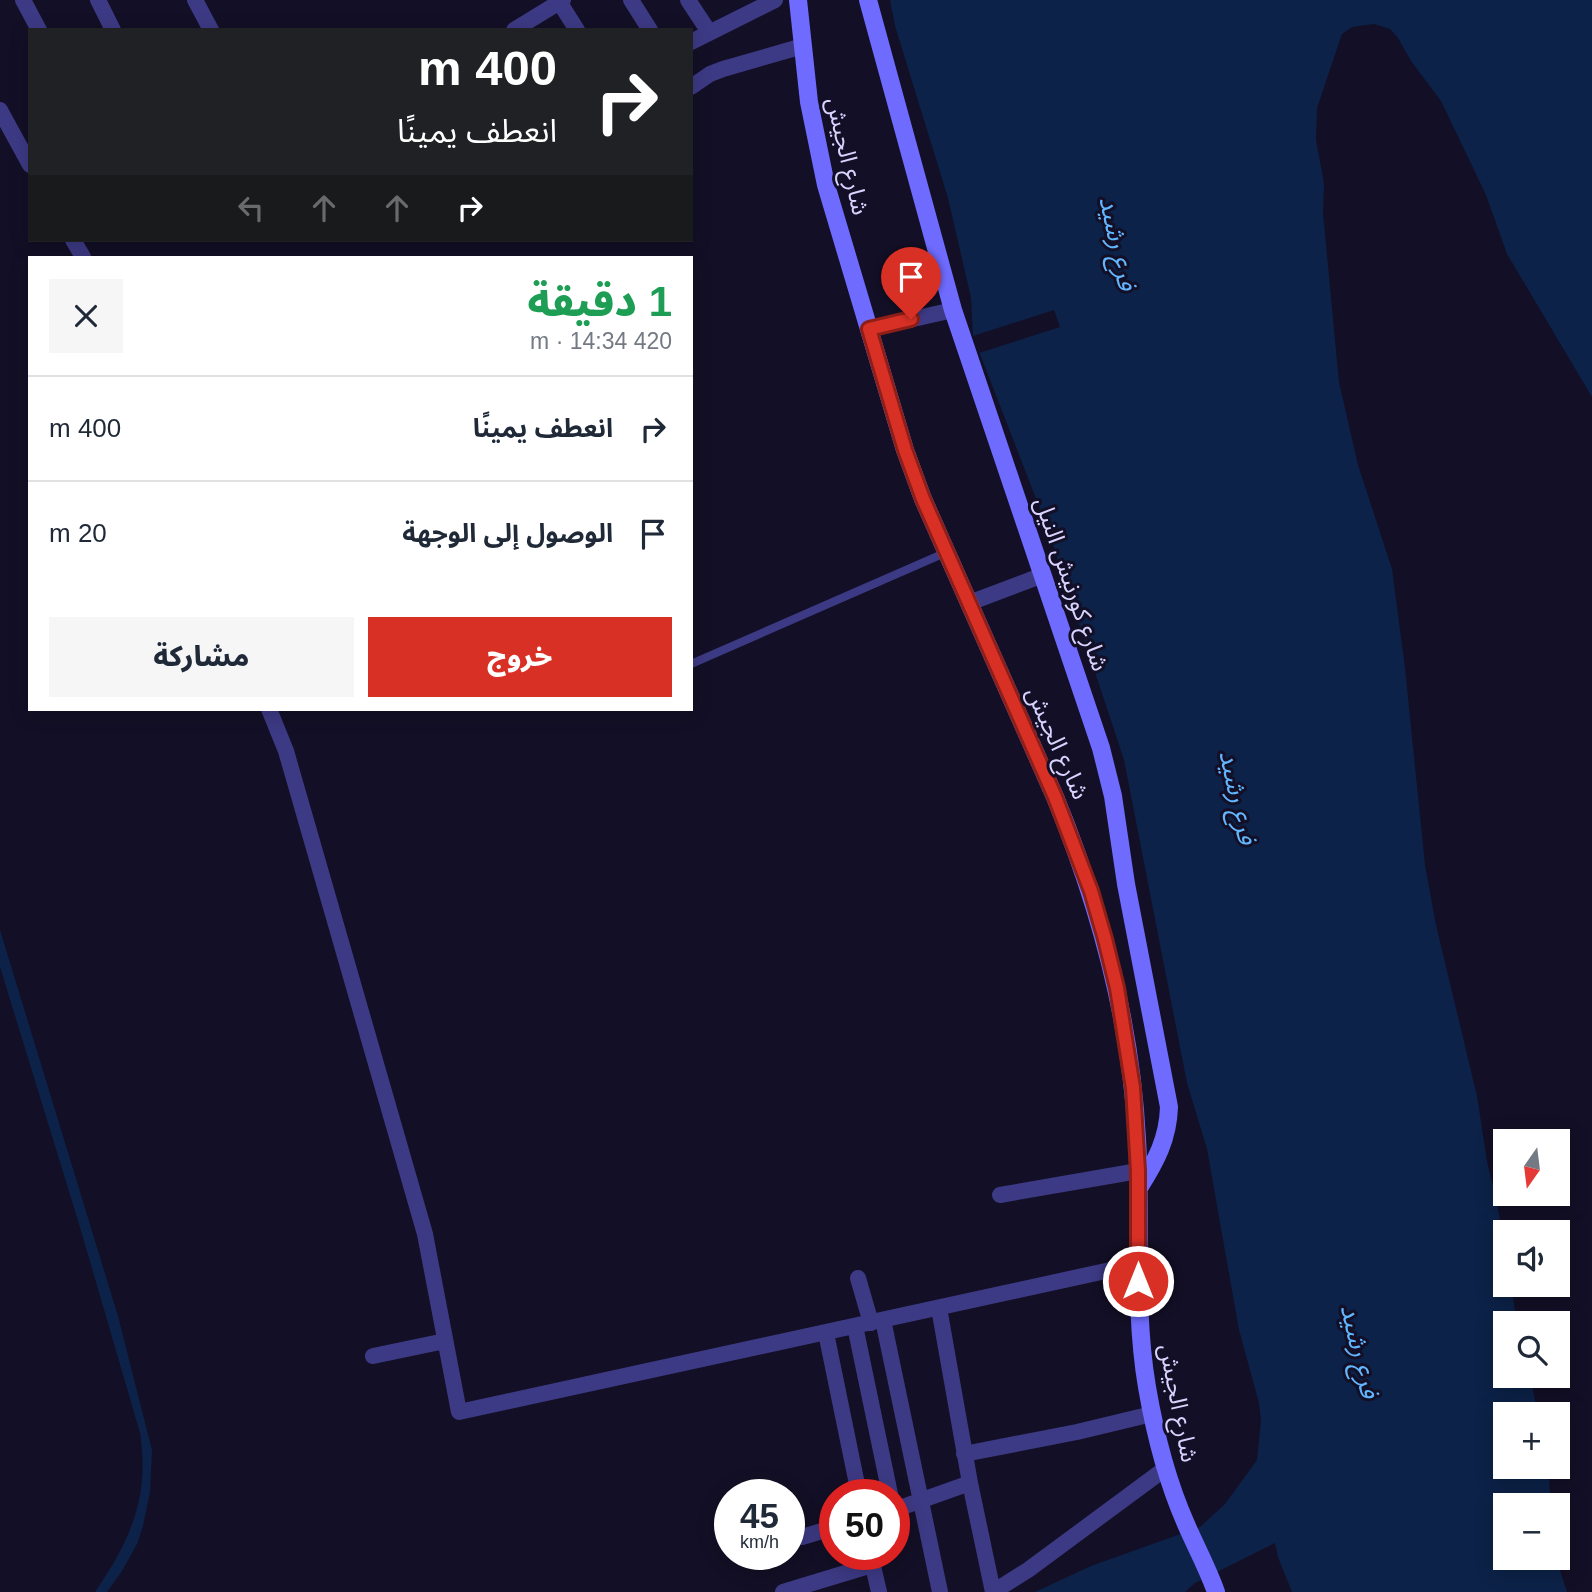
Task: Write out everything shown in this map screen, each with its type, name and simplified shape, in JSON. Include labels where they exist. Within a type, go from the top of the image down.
[{"type":"main road","name":"شارع الجيش","points":[[798,0],[809,102],[822,166],[909,463],[1055,797],[1091,891],[1117,988],[1133,1088],[1139,1180],[1140,1332],[1152,1413],[1166,1468],[1186,1525],[1214,1585]]},
{"type":"main road","name":"شارع كورنيش النيل","points":[[868,0],[953,310],[1108,772],[1129,906],[1167,1088],[1169,1126],[1165,1142],[1158,1158],[1139,1180]]},
{"type":"street","points":[[23,0],[38,28]]},
{"type":"street","points":[[98,0],[112,28]]},
{"type":"street","points":[[195,0],[210,28]]},
{"type":"street","points":[[631,0],[649,28]]},
{"type":"street","points":[[688,0],[709,32]]},
{"type":"street","points":[[693,41],[775,0]]},
{"type":"street","points":[[517,28],[560,1],[576,28]]},
{"type":"street","points":[[693,86],[723,69],[803,46]]},
{"type":"street","points":[[0,110],[28,160]]},
{"type":"street","points":[[869,329],[953,310]]},
{"type":"street","points":[[969,603],[1042,575]]},
{"type":"street","points":[[270,711],[286,751],[413,1189],[428,1246],[459,1412],[1138,1264]]},
{"type":"street","points":[[1000,1195],[1139,1180]]},
{"type":"street","points":[[858,1278],[919,1501],[940,1592]]},
{"type":"street","points":[[939,1308],[964,1454],[993,1592],[1028,1570],[1166,1468]]},
{"type":"street","points":[[870,1323],[888,1479]]},
{"type":"street","points":[[826,1333],[856,1479]]},
{"type":"street","points":[[373,1356],[445,1341]]},
{"type":"street","points":[[964,1454],[1077,1432],[1152,1413]]},
{"type":"street","points":[[910,1504],[970,1483]]},
{"type":"street","points":[[783,1592],[842,1570]]},
{"type":"street","points":[[874,1570],[879,1592]]},
{"type":"lane","points":[[693,663],[947,552]]},
{"type":"water","name":"فرع رشيد","points":[[890,0],[1592,0],[1592,397],[1507,254],[1486,195],[1441,101],[1390,29],[1374,24],[1352,27],[1342,34],[1317,108],[1316,140],[1324,183],[1323,213],[1339,382],[1358,465],[1392,569],[1425,865],[1436,925],[1477,1096],[1493,1186],[1493,1206],[1498,1206],[1500,1220],[1493,1220],[1493,1297],[1513,1297],[1515,1311],[1493,1311],[1493,1388],[1533,1388],[1535,1402],[1493,1402],[1493,1479],[1549,1479],[1550,1493],[1493,1493],[1493,1570],[1560,1570],[1567,1592],[1292,1592],[1275,1543],[1195,1583],[1185,1592],[1035,1592],[1091,1566],[1200,1527],[1225,1504],[1257,1460],[1261,1420],[1239,1330],[1207,1149],[1187,1083],[1124,760],[1047,527],[973,336],[971,298],[948,198],[895,26]]},
{"type":"water","points":[[0,930],[118,1316],[152,1450],[150,1492],[143,1526],[137,1544],[107,1592],[95,1592],[127,1536],[139,1498],[142,1478],[140,1433],[0,967]]},
{"type":"pier","points":[[1054,310],[1060,327],[979,353],[973,336]]},
{"type":"route","points":[[911,319],[869,329],[905,450],[923,499],[1074,843],[1091,891],[1117,988],[1133,1088],[1137,1138],[1138,1281]]}]
